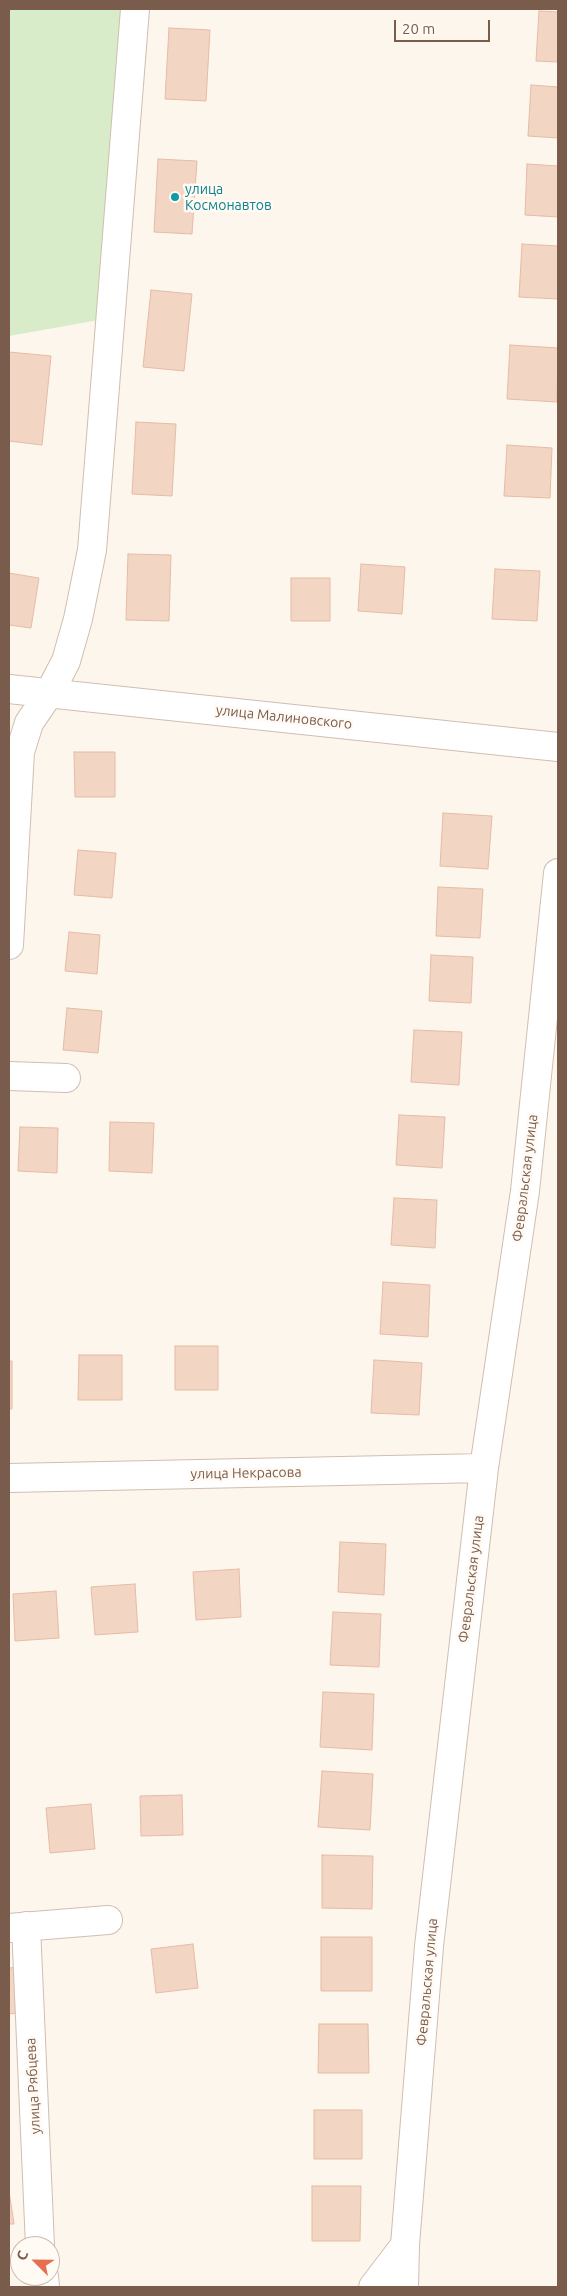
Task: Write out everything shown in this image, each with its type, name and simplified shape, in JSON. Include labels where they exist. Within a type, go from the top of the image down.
[{"type":"street","points":[[9,945],[20,752],[29,723],[50,692],[66,661],[78,619],[92,550],[135,9]]},
{"type":"street","name":"улица Малиновского","points":[[9,689],[558,747]]},
{"type":"street","name":"Февральская улица","points":[[404,2287],[405,2245],[429,1946],[484,1468],[525,1191],[558,873]]},
{"type":"street","points":[[9,1076],[66,1078]]},
{"type":"street","name":"улица Некрасова","points":[[9,1478],[484,1468]]},
{"type":"street","name":"улица Рябцева","points":[[39,2236],[17,1927],[108,1920]]},
{"type":"street","points":[[373,2287],[405,2245]]},
{"type":"green space","points":[[9,9],[126,9],[104,319],[9,336]]},
{"type":"building","points":[[539,11],[558,12],[558,62],[536,61]]},
{"type":"building","points":[[169,28],[210,30],[206,101],[165,99]]},
{"type":"building","points":[[531,85],[558,87],[558,138],[528,136]]},
{"type":"building","name":"улица Космонавтов","points":[[158,159],[197,161],[192,234],[154,232]]},
{"type":"building","points":[[527,164],[558,166],[558,217],[525,215]]},
{"type":"building","points":[[522,244],[558,246],[558,299],[519,297]]},
{"type":"building","points":[[151,290],[192,294],[184,371],[143,367]]},
{"type":"building","points":[[510,345],[558,348],[557,402],[507,399]]},
{"type":"building","points":[[9,352],[51,356],[42,445],[9,441]]},
{"type":"building","points":[[136,422],[176,424],[172,496],[132,494]]},
{"type":"building","points":[[507,445],[552,448],[550,498],[504,496]]},
{"type":"building","points":[[128,554],[171,555],[169,621],[126,620]]},
{"type":"building","points":[[361,564],[405,567],[402,614],[358,611]]},
{"type":"building","points":[[495,569],[540,571],[537,621],[492,619]]},
{"type":"building","points":[[9,573],[39,578],[31,628],[9,625]]},
{"type":"building","points":[[291,578],[330,578],[330,621],[291,621]]},
{"type":"building","points":[[74,752],[115,752],[115,797],[75,797]]},
{"type":"building","points":[[443,813],[492,816],[488,869],[440,866]]},
{"type":"building","points":[[78,850],[116,853],[112,898],[74,895]]},
{"type":"building","points":[[438,887],[483,889],[480,938],[436,936]]},
{"type":"building","points":[[69,932],[100,935],[97,974],[65,971]]},
{"type":"building","points":[[431,955],[473,957],[471,1003],[429,1001]]},
{"type":"building","points":[[67,1008],[102,1011],[98,1053],[63,1050]]},
{"type":"building","points":[[414,1030],[462,1032],[459,1085],[411,1082]]},
{"type":"building","points":[[399,1115],[445,1117],[442,1168],[396,1165]]},
{"type":"building","points":[[110,1122],[154,1123],[152,1173],[109,1171]]},
{"type":"building","points":[[20,1127],[58,1128],[57,1173],[18,1171]]},
{"type":"building","points":[[394,1198],[437,1200],[435,1248],[391,1245]]},
{"type":"building","points":[[383,1282],[430,1285],[428,1337],[380,1334]]},
{"type":"building","points":[[175,1346],[218,1346],[218,1390],[175,1390]]},
{"type":"building","points":[[79,1355],[122,1355],[122,1400],[78,1400]]},
{"type":"building","points":[[374,1360],[422,1363],[419,1415],[371,1413]]},
{"type":"building","points":[[9,1361],[12,1361],[12,1409],[9,1409]]},
{"type":"building","points":[[340,1542],[386,1544],[384,1595],[338,1592]]},
{"type":"building","points":[[239,1569],[241,1617],[196,1620],[193,1572]]},
{"type":"building","points":[[135,1584],[138,1632],[95,1635],[91,1587]]},
{"type":"building","points":[[56,1591],[59,1638],[15,1641],[13,1594]]},
{"type":"building","points":[[333,1612],[381,1614],[379,1667],[330,1665]]},
{"type":"building","points":[[323,1692],[374,1694],[372,1750],[320,1747]]},
{"type":"building","points":[[322,1771],[373,1774],[370,1830],[318,1827]]},
{"type":"building","points":[[182,1795],[183,1835],[141,1836],[140,1796]]},
{"type":"building","points":[[91,1804],[95,1849],[50,1853],[46,1808]]},
{"type":"building","points":[[322,1855],[373,1856],[372,1909],[322,1908]]},
{"type":"building","points":[[321,1937],[372,1937],[372,1991],[321,1991]]},
{"type":"building","points":[[193,1944],[198,1988],[156,1993],[151,1949]]},
{"type":"building","points":[[20,1967],[25,2012],[9,2014],[9,1968]]},
{"type":"building","points":[[319,2024],[368,2024],[369,2073],[318,2073]]},
{"type":"building","points":[[314,2110],[362,2110],[362,2159],[314,2159]]},
{"type":"building","points":[[312,2186],[361,2186],[360,2241],[312,2241]]},
{"type":"building","points":[[9,2191],[14,2224],[9,2224]]},
{"type":"place","name":"улица Космонавтов","points":[[175,197]]}]
